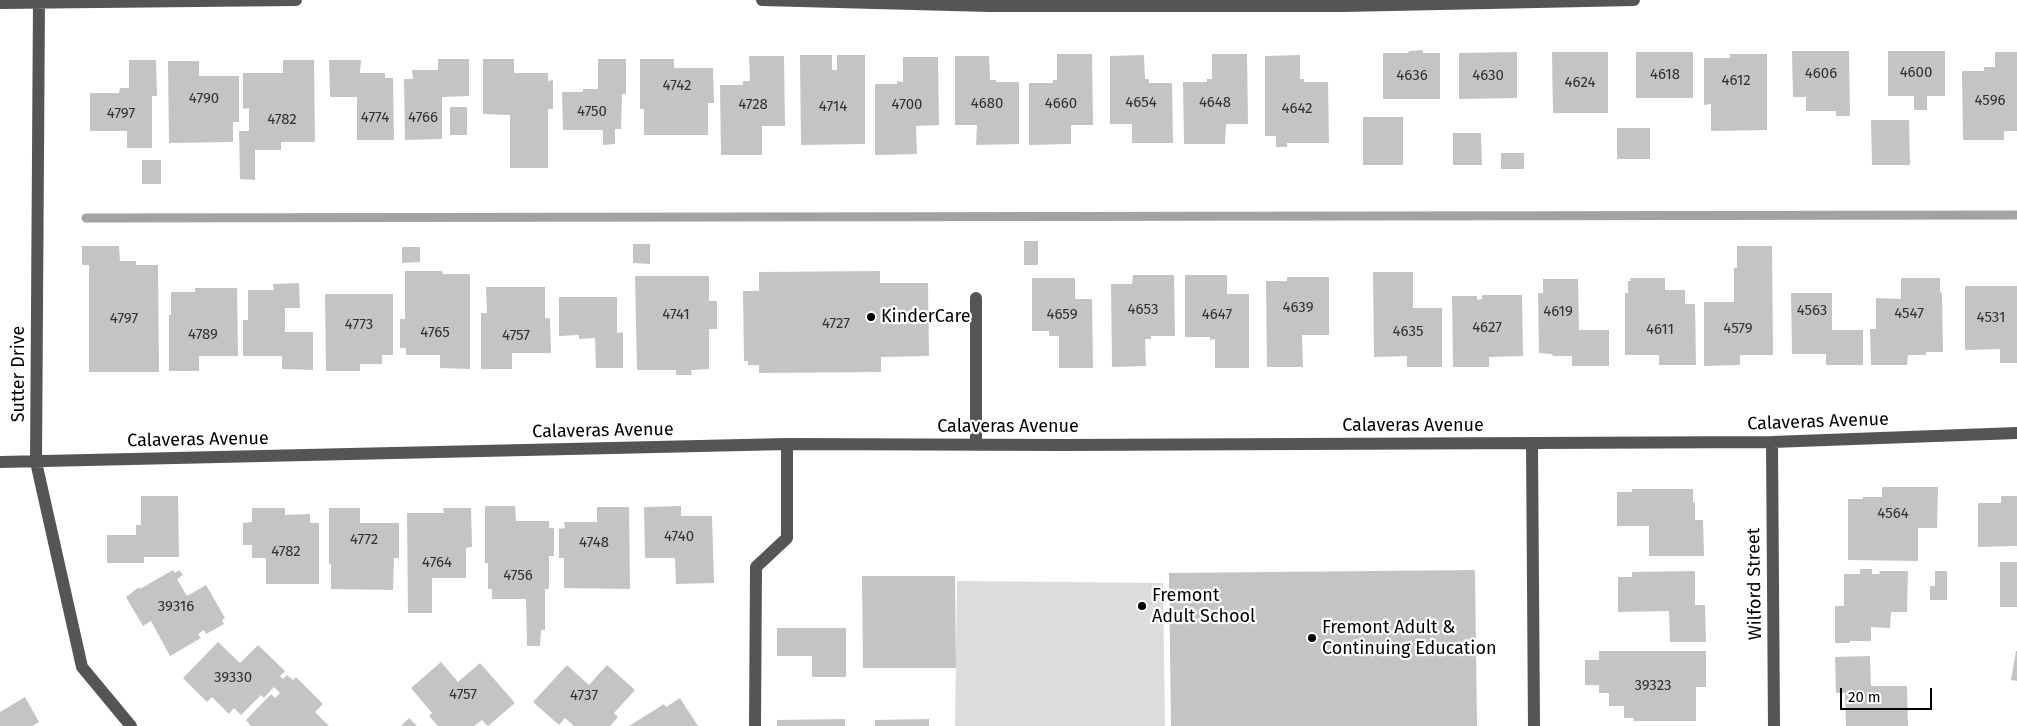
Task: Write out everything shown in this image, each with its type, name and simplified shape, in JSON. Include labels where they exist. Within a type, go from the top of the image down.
[{"type":"street","points":[[0,3],[296,0]]},
{"type":"street","points":[[762,0],[989,3],[1343,3],[1634,0]]},
{"type":"street","name":"Sutter Drive","points":[[39,2],[36,462],[82,667],[131,726]]},
{"type":"street","points":[[976,298],[976,445]]},
{"type":"street","name":"Calaveras Avenue","points":[[0,462],[787,444],[1772,442],[2017,434]]},
{"type":"street","name":"Wilford Street","points":[[1772,442],[1774,726]]},
{"type":"street","points":[[1532,443],[1534,726]]},
{"type":"street","points":[[755,726],[756,567],[787,538],[787,444]]},
{"type":"shaded area","points":[[957,581],[1163,583],[1165,726],[955,726]]},
{"type":"building","points":[[1423,50],[1423,53],[1440,53],[1440,99],[1383,99],[1383,53],[1408,53],[1409,51]]},
{"type":"building","points":[[1792,51],[1849,51],[1850,116],[1836,116],[1836,111],[1806,111],[1806,97],[1793,97]]},
{"type":"building","points":[[1888,51],[1945,51],[1945,96],[1927,96],[1927,110],[1914,110],[1914,96],[1888,96]]},
{"type":"building","points":[[1517,52],[1517,98],[1459,99],[1459,53]]},
{"type":"building","points":[[1552,52],[1608,52],[1608,113],[1553,113]]},
{"type":"building","points":[[1636,52],[1693,52],[1693,98],[1636,98]]},
{"type":"building","points":[[1995,52],[2017,52],[2017,131],[2004,131],[2004,140],[1963,140],[1962,71],[1984,71],[1984,67],[1995,67]]},
{"type":"building","points":[[1057,54],[1092,54],[1093,125],[1071,125],[1071,144],[1029,145],[1029,83],[1053,83],[1053,80],[1057,80]]},
{"type":"building","points":[[1212,54],[1247,54],[1248,124],[1226,124],[1225,144],[1184,144],[1183,82],[1207,82],[1207,79],[1212,79]]},
{"type":"building","points":[[1730,54],[1767,54],[1767,130],[1711,131],[1711,104],[1704,105],[1704,58],[1730,58]]},
{"type":"building","points":[[800,55],[832,55],[832,70],[837,70],[837,55],[865,55],[865,144],[801,145]]},
{"type":"building","points":[[1144,55],[1145,79],[1149,79],[1149,83],[1172,83],[1173,143],[1132,143],[1132,124],[1110,124],[1110,56]]},
{"type":"building","points":[[1300,55],[1300,79],[1304,79],[1304,82],[1328,82],[1329,143],[1287,143],[1287,147],[1276,147],[1276,136],[1265,136],[1265,56]]},
{"type":"building","points":[[749,56],[784,56],[785,126],[762,126],[762,155],[721,155],[720,85],[743,85],[743,81],[750,81]]},
{"type":"building","points":[[955,56],[989,56],[990,80],[996,80],[996,82],[1019,82],[1019,144],[976,145],[977,125],[955,125]]},
{"type":"building","points":[[903,57],[938,57],[939,125],[916,126],[917,154],[875,155],[875,84],[897,84],[897,81],[903,82]]},
{"type":"building","points":[[438,59],[469,59],[469,96],[442,97],[442,139],[405,140],[404,79],[413,79],[412,70],[438,70]]},
{"type":"building","points":[[483,59],[514,59],[514,73],[548,73],[548,81],[553,80],[553,109],[548,109],[548,168],[510,168],[510,115],[483,114]]},
{"type":"building","points":[[598,59],[626,59],[626,94],[622,94],[621,129],[615,129],[615,144],[603,145],[603,130],[563,130],[562,92],[583,92],[583,89],[598,89]]},
{"type":"building","points":[[640,59],[674,59],[674,68],[713,68],[714,103],[708,103],[708,135],[644,135],[644,109],[640,109]]},
{"type":"building","points":[[129,60],[156,60],[157,96],[152,96],[152,148],[127,148],[127,131],[90,131],[90,93],[119,93],[120,88],[129,88]]},
{"type":"building","points":[[283,60],[314,60],[315,142],[281,142],[281,150],[255,150],[255,180],[240,179],[239,131],[249,131],[249,108],[243,109],[243,73],[283,73]]},
{"type":"building","points":[[329,60],[361,60],[360,73],[385,73],[385,78],[393,78],[394,140],[357,140],[357,97],[330,97]]},
{"type":"building","points":[[168,61],[199,61],[199,76],[239,76],[239,122],[233,122],[233,142],[169,143]]},
{"type":"building","points":[[450,107],[467,107],[467,135],[450,135]]},
{"type":"building","points":[[1363,117],[1403,117],[1403,165],[1363,165]]},
{"type":"building","points":[[1871,120],[1909,120],[1910,165],[1872,165]]},
{"type":"building","points":[[1617,128],[1650,128],[1650,159],[1617,159]]},
{"type":"building","points":[[1453,133],[1481,133],[1482,165],[1453,165]]},
{"type":"building","points":[[1501,153],[1524,153],[1524,169],[1501,169]]},
{"type":"building","points":[[142,160],[161,160],[161,184],[142,184]]},
{"type":"building","points":[[1024,241],[1038,241],[1038,265],[1024,265]]},
{"type":"building","points":[[633,244],[650,244],[650,264],[633,263]]},
{"type":"building","points":[[82,246],[119,246],[120,261],[136,261],[136,265],[158,265],[159,372],[89,372],[89,265],[82,265]]},
{"type":"building","points":[[1737,246],[1772,246],[1773,355],[1740,355],[1740,365],[1704,366],[1704,302],[1734,302],[1734,268],[1737,268]]},
{"type":"building","points":[[402,247],[420,247],[420,262],[402,263]]},
{"type":"building","points":[[405,271],[442,271],[443,274],[470,274],[470,369],[440,368],[440,355],[406,355],[406,348],[400,348],[400,319],[405,319]]},
{"type":"building","points":[[880,271],[880,283],[928,283],[929,356],[881,357],[881,372],[759,373],[759,365],[748,365],[748,361],[744,361],[743,291],[759,291],[759,272]]},
{"type":"building","points":[[1373,272],[1413,272],[1413,308],[1442,308],[1442,367],[1407,367],[1407,356],[1374,357]]},
{"type":"building","points":[[1133,275],[1174,275],[1175,336],[1151,336],[1151,339],[1145,339],[1146,366],[1112,367],[1111,284],[1132,284]]},
{"type":"building","points":[[1185,275],[1227,275],[1227,294],[1249,294],[1249,368],[1215,368],[1215,339],[1210,340],[1210,337],[1185,337]]},
{"type":"building","points":[[635,276],[709,276],[709,301],[717,301],[717,329],[709,329],[709,369],[691,370],[692,375],[676,375],[676,370],[637,370]]},
{"type":"building","points":[[1287,277],[1329,277],[1329,335],[1302,335],[1303,367],[1267,367],[1266,281],[1287,281]]},
{"type":"building","points":[[1032,278],[1075,278],[1075,299],[1092,299],[1093,368],[1059,368],[1059,336],[1049,336],[1049,331],[1032,331]]},
{"type":"building","points":[[1630,278],[1665,278],[1665,290],[1685,290],[1685,304],[1695,304],[1696,365],[1659,365],[1659,355],[1625,355],[1625,293],[1628,293],[1628,281],[1631,281]]},
{"type":"building","points":[[1901,278],[1940,278],[1943,352],[1926,352],[1926,355],[1908,355],[1907,365],[1871,365],[1870,329],[1876,329],[1876,298],[1901,299]]},
{"type":"building","points":[[1543,279],[1578,279],[1579,330],[1609,330],[1609,366],[1572,366],[1572,356],[1553,356],[1552,354],[1539,353],[1538,293],[1543,293]]},
{"type":"building","points":[[299,283],[300,308],[285,308],[285,332],[313,332],[313,370],[282,369],[282,356],[243,356],[243,320],[248,320],[248,290],[274,290],[273,284]]},
{"type":"building","points":[[1965,286],[2017,286],[2017,363],[2000,363],[2000,349],[1965,350]]},
{"type":"building","points":[[486,287],[545,287],[545,318],[550,318],[551,353],[512,353],[512,369],[481,369],[481,313],[487,313]]},
{"type":"building","points":[[195,288],[237,288],[238,356],[199,356],[199,371],[169,371],[171,292],[195,292]]},
{"type":"building","points":[[1791,293],[1832,293],[1832,330],[1863,330],[1863,365],[1826,365],[1826,354],[1792,354]]},
{"type":"building","points":[[325,294],[393,294],[393,355],[382,355],[382,364],[360,364],[360,371],[326,371]]},
{"type":"building","points":[[1482,295],[1522,295],[1523,356],[1489,357],[1489,367],[1453,367],[1452,296],[1477,296],[1477,300],[1482,299]]},
{"type":"building","points":[[559,297],[617,297],[617,333],[623,332],[623,368],[596,368],[595,338],[579,339],[579,335],[559,336]]},
{"type":"building","points":[[1882,487],[1938,487],[1937,528],[1918,528],[1918,561],[1848,560],[1848,499],[1882,497]]},
{"type":"building","points":[[1632,489],[1693,489],[1695,520],[1703,520],[1704,556],[1649,556],[1649,526],[1617,526],[1617,492],[1632,492]]},
{"type":"building","points":[[141,496],[178,496],[179,557],[144,557],[144,563],[107,563],[107,535],[136,535],[136,525],[141,525]]},
{"type":"building","points":[[2001,496],[2017,496],[2017,546],[1978,547],[1978,503],[2001,503]]},
{"type":"building","points":[[485,506],[515,506],[516,521],[549,521],[549,528],[554,528],[554,556],[549,556],[549,589],[545,589],[545,630],[541,630],[540,646],[527,646],[526,599],[492,599],[492,589],[488,589],[488,563],[485,563]]},
{"type":"building","points":[[681,506],[681,516],[712,516],[714,583],[676,584],[675,558],[645,558],[644,507]]},
{"type":"building","points":[[597,507],[629,507],[630,589],[564,588],[564,558],[559,558],[559,529],[565,528],[564,522],[597,522]]},
{"type":"building","points":[[252,508],[285,508],[285,515],[310,514],[310,523],[319,523],[319,584],[266,584],[266,558],[252,558],[252,545],[243,545],[243,523],[252,522]]},
{"type":"building","points":[[329,508],[360,508],[360,523],[399,523],[399,558],[394,558],[393,590],[331,589]]},
{"type":"building","points":[[443,508],[471,508],[472,547],[466,548],[466,578],[432,578],[432,613],[408,613],[407,513],[444,513]]},
{"type":"building","points":[[2000,562],[2017,562],[2017,607],[2000,607]]},
{"type":"building","points":[[1860,569],[1872,569],[1872,574],[1880,574],[1879,571],[1908,571],[1907,612],[1891,612],[1890,628],[1871,627],[1871,641],[1835,643],[1835,606],[1844,606],[1844,574],[1860,574]]},
{"type":"building","points":[[173,570],[175,573],[179,570],[183,575],[177,579],[187,596],[206,585],[225,618],[222,620],[224,624],[206,634],[204,630],[198,634],[201,638],[170,656],[151,621],[143,626],[126,597],[139,587],[140,589]]},
{"type":"building","points":[[1475,570],[1477,726],[1171,726],[1169,573]]},
{"type":"building","points":[[1695,571],[1695,605],[1705,605],[1706,642],[1670,642],[1669,611],[1618,612],[1618,577],[1632,577],[1632,572]]},
{"type":"building","points":[[1935,571],[1947,571],[1947,600],[1930,600],[1930,586],[1935,586]]},
{"type":"building","points":[[862,576],[955,576],[956,668],[863,668]]},
{"type":"building","points":[[777,628],[846,628],[846,677],[812,677],[812,656],[777,656]]},
{"type":"building","points":[[218,642],[240,663],[258,645],[285,671],[280,676],[283,679],[287,675],[293,680],[296,677],[323,704],[315,712],[329,726],[251,726],[246,720],[271,694],[275,698],[280,693],[274,687],[264,698],[261,695],[241,715],[234,708],[229,714],[212,697],[207,702],[183,678]]},
{"type":"building","points":[[1599,651],[1706,651],[1706,687],[1696,687],[1696,721],[1633,721],[1634,718],[1624,718],[1624,706],[1609,706],[1609,693],[1599,693],[1599,685],[1585,685],[1585,660],[1599,660]]},
{"type":"building","points":[[2017,651],[2017,681],[2011,680]]},
{"type":"building","points":[[1870,656],[1871,686],[1907,686],[1908,726],[1846,726],[1845,693],[1836,693],[1835,657]]},
{"type":"building","points":[[441,662],[458,682],[480,663],[515,703],[488,726],[482,720],[474,726],[438,726],[429,716],[432,713],[411,688]]},
{"type":"building","points":[[567,665],[589,685],[607,665],[635,690],[614,713],[618,717],[610,726],[574,726],[565,718],[559,725],[533,702]]},
{"type":"building","points":[[25,697],[39,722],[32,726],[0,726],[0,712]]},
{"type":"building","points":[[680,698],[698,726],[629,726],[664,704],[666,707]]},
{"type":"building","points":[[409,718],[417,726],[401,726]]},
{"type":"building","points":[[845,719],[845,726],[777,726],[777,720]]},
{"type":"building","points":[[929,719],[929,726],[875,726],[875,720]]},
{"type":"waterway","points":[[86,218],[2017,215]]},
{"type":"place","name":"KinderCare","points":[[871,317]]},
{"type":"place","name":"Fremont Adult School","points":[[1142,606]]},
{"type":"place","name":"Fremont Adult & Continuing Education","points":[[1312,638]]}]
